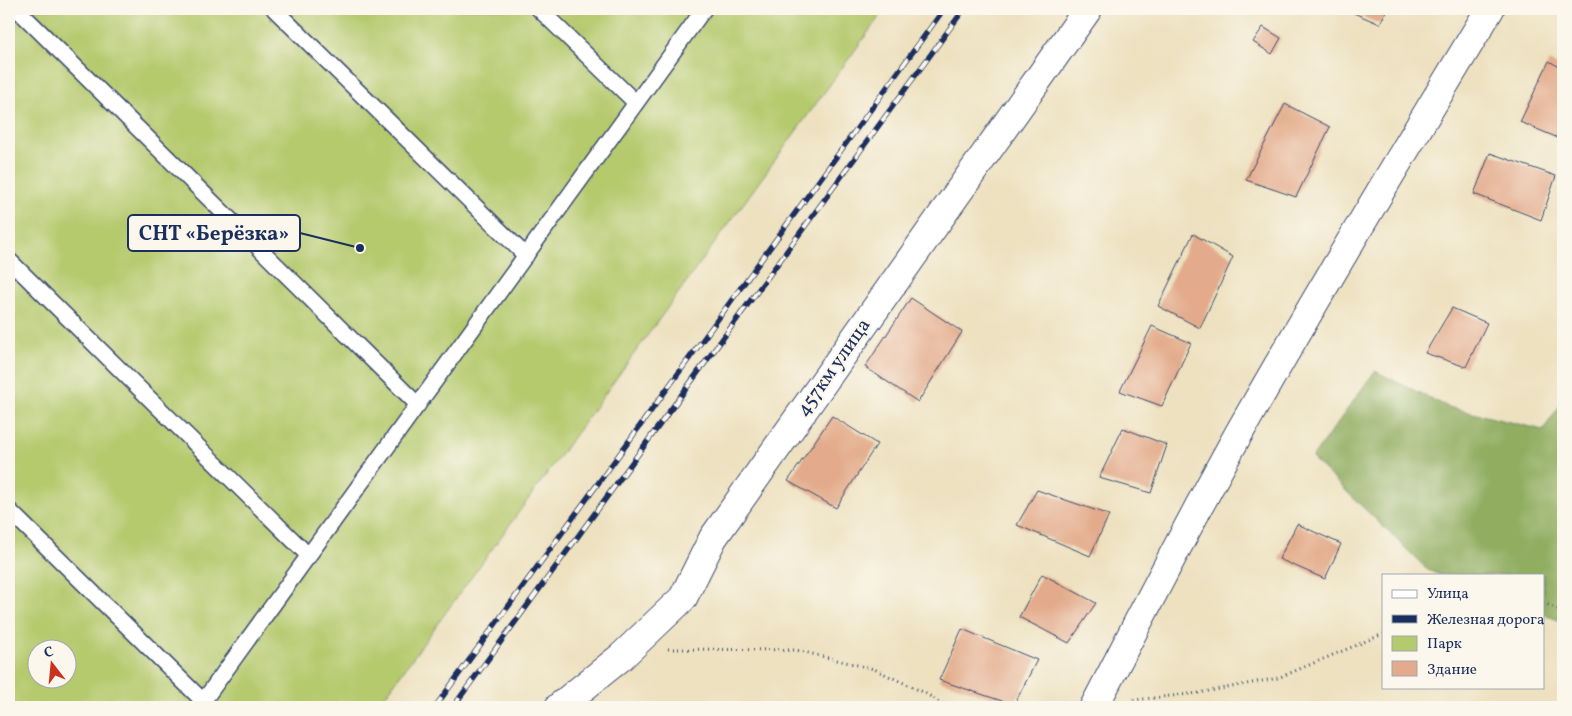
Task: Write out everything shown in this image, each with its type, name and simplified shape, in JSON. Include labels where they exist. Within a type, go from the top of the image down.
[{"type":"street","name":"457км улица","points":[[558,707],[621,657],[683,598],[713,538],[1088,9]]},
{"type":"street","points":[[1094,707],[1178,544],[1243,426],[1490,9]]},
{"type":"lane","points":[[17,9],[418,405]]},
{"type":"lane","points":[[274,9],[526,256]]},
{"type":"lane","points":[[539,9],[636,103]]},
{"type":"lane","points":[[9,510],[201,704],[704,9]]},
{"type":"lane","points":[[9,260],[308,556]]},
{"type":"path","points":[[1544,603],[1563,610]]},
{"type":"path","points":[[1126,707],[1134,700],[1199,692],[1278,678],[1382,634]]},
{"type":"path","points":[[661,649],[796,650],[874,668],[948,707]]},
{"type":"green space","points":[[9,9],[885,9],[377,707],[9,707]]},
{"type":"green space","points":[[1375,371],[1448,407],[1543,430],[1563,401],[1563,622],[1544,614],[1544,574],[1438,574],[1428,570],[1312,458]]},
{"type":"building","points":[[1344,9],[1387,9],[1380,24]]},
{"type":"building","points":[[1263,27],[1281,38],[1272,54],[1253,42]]},
{"type":"building","points":[[1549,61],[1563,69],[1563,140],[1520,122]]},
{"type":"building","points":[[1285,104],[1330,127],[1296,197],[1246,180]]},
{"type":"building","points":[[1490,153],[1556,176],[1541,220],[1474,194]]},
{"type":"building","points":[[1193,234],[1233,257],[1200,328],[1158,306]]},
{"type":"building","points":[[911,298],[962,332],[918,402],[865,367]]},
{"type":"building","points":[[1452,308],[1487,323],[1466,367],[1425,353]]},
{"type":"building","points":[[1152,326],[1191,343],[1162,406],[1120,391]]},
{"type":"building","points":[[832,416],[877,444],[836,508],[788,481]]},
{"type":"building","points":[[1123,428],[1167,445],[1151,493],[1099,478]]},
{"type":"building","points":[[1037,490],[1109,515],[1090,556],[1017,525]]},
{"type":"building","points":[[1297,524],[1341,544],[1325,579],[1279,559]]},
{"type":"building","points":[[1042,574],[1096,603],[1069,643],[1019,617]]},
{"type":"building","points":[[962,629],[1037,660],[1014,705],[939,680]]},
{"type":"railway","points":[[435,707],[944,9]]},
{"type":"railway","points":[[453,707],[964,9]]},
{"type":"place","name":"СНТ «Берёзка»","points":[[360,248]]}]
